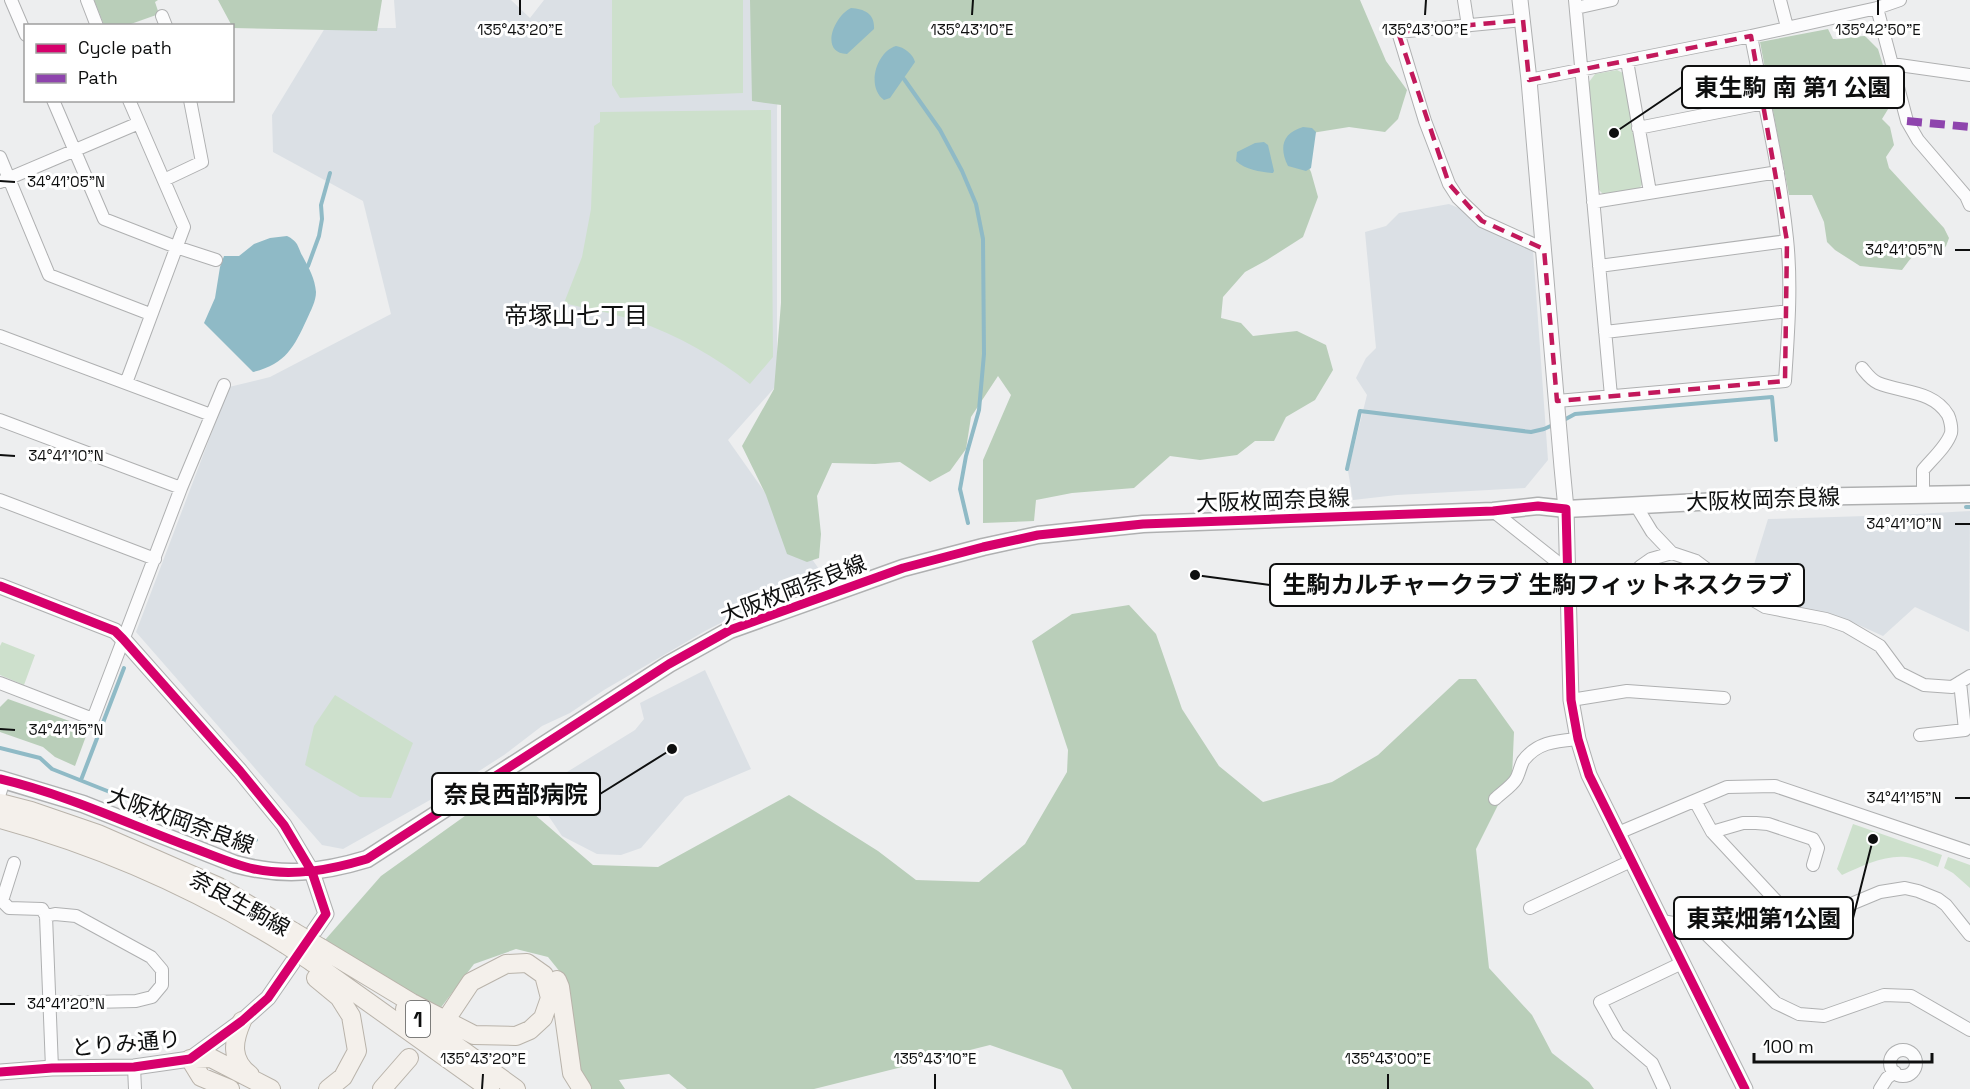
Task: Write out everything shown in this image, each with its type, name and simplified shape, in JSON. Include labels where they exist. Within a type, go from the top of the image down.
[{"type":"main road","name":"大阪枚岡奈良線","points":[[1,796],[84,804],[235,864],[255,869],[312,872],[339,868],[367,859],[669,664],[730,630],[903,568],[983,547],[1038,535],[1143,524],[1493,511],[1538,506],[1566,509],[1793,497],[1970,494]]},
{"type":"main road","name":"奈良生駒線","points":[[1,796],[61,837],[206,899],[287,942]]},
{"type":"main road","name":"奈良生駒線","points":[[1,796],[31,811],[109,839],[219,888],[287,942],[490,1089]]},
{"type":"main road","points":[[287,942],[313,960],[412,1003],[474,1035],[516,1036],[531,1030],[543,1018],[550,998],[544,975],[527,963],[506,964],[471,982],[445,1014],[469,973],[504,954],[529,953],[543,961],[554,974],[560,987],[572,1073],[582,1089]]},
{"type":"main road","name":"奈良生駒線","points":[[313,960],[516,1089]]},
{"type":"main road","points":[[313,960],[351,1016],[357,1051],[343,1077],[328,1089]]},
{"type":"main road","points":[[242,1021],[236,1036],[234,1053],[246,1072],[271,1089]]},
{"type":"main road","points":[[230,1089],[201,1077],[190,1059],[211,1058],[271,1089]]},
{"type":"main road","points":[[382,1089],[411,1060],[387,1089]]},
{"type":"street","points":[[11,0],[24,30]]},
{"type":"street","points":[[87,0],[96,24]]},
{"type":"street","points":[[1464,0],[1468,26]]},
{"type":"street","points":[[1520,0],[1566,509],[1571,700],[1578,739],[1588,775],[1745,1089]]},
{"type":"street","points":[[1611,396],[1576,4],[1612,0]]},
{"type":"street","points":[[1780,0],[1787,27]]},
{"type":"street","points":[[1529,80],[1751,36],[1877,8],[1900,0]]},
{"type":"street","points":[[1877,8],[1907,121],[1918,140],[1966,196],[1970,205]]},
{"type":"street","points":[[1522,20],[1398,32],[1425,121],[1449,184],[1458,198],[1482,221],[1544,249]]},
{"type":"street","points":[[1557,401],[1785,381],[1789,311],[1787,241],[1778,172],[1751,36]]},
{"type":"street","points":[[1627,61],[1650,192]]},
{"type":"street","points":[[1892,64],[1970,75]]},
{"type":"street","points":[[54,102],[104,219],[216,260]]},
{"type":"street","points":[[126,383],[183,227],[130,102]]},
{"type":"street","points":[[164,180],[202,162],[189,102]]},
{"type":"street","points":[[1638,128],[1764,104]]},
{"type":"street","points":[[4,180],[139,123]]},
{"type":"street","points":[[0,157],[4,180],[48,275],[150,314]]},
{"type":"street","points":[[1593,202],[1778,172]]},
{"type":"street","points":[[1599,266],[1787,241]]},
{"type":"street","points":[[1605,332],[1789,311]]},
{"type":"street","points":[[0,336],[211,415]]},
{"type":"street","points":[[1862,368],[1877,383],[1925,395],[1941,405],[1950,418],[1951,432],[1923,470],[1923,496]]},
{"type":"street","points":[[0,683],[93,719],[181,488],[224,385]]},
{"type":"street","points":[[0,420],[181,488]]},
{"type":"street","points":[[0,500],[155,559]]},
{"type":"street","points":[[1635,504],[1652,532],[1672,553],[1696,561],[1731,587],[1765,607],[1826,619],[1846,626],[1880,646],[1899,673],[1924,685],[1940,688],[1952,687],[1965,679]]},
{"type":"street","points":[[1493,511],[1566,569]]},
{"type":"street","points":[[1567,588],[1607,593],[1616,589],[1651,559],[1672,553]]},
{"type":"street","points":[[0,586],[115,631],[258,792],[284,825],[312,872]]},
{"type":"street","points":[[1920,735],[1965,730],[1965,679]]},
{"type":"street","points":[[1571,700],[1627,691],[1724,698]]},
{"type":"street","points":[[1495,799],[1516,779],[1522,763],[1533,750],[1551,742],[1578,739]]},
{"type":"street","points":[[1618,833],[1727,787],[1780,786],[1970,852]]},
{"type":"street","points":[[1695,801],[1712,832],[1781,906],[1797,913],[1827,914],[1880,892],[1905,888],[1938,899],[1946,905],[1970,934]]},
{"type":"street","points":[[1712,832],[1743,823],[1768,824],[1813,839],[1818,848],[1813,865]]},
{"type":"street","points":[[1530,908],[1630,861]]},
{"type":"street","points":[[14,863],[2,901],[9,908],[42,909],[45,916],[52,1068]]},
{"type":"street","name":"とりみ通り","points":[[0,1072],[52,1068],[134,1067],[190,1059],[242,1021],[268,998],[326,914],[312,872]]},
{"type":"street","points":[[45,916],[55,914],[76,916],[151,957],[162,970],[162,985],[152,997],[136,1001],[48,1003]]},
{"type":"street","points":[[1662,921],[1689,926],[1706,934],[1776,1003],[1799,1014],[1824,1016],[1884,994],[1911,996],[1970,1030]]},
{"type":"street","points":[[1664,1089],[1652,1063],[1618,1034],[1600,1002],[1682,963]]},
{"type":"street","points":[[190,1059],[199,1089]]},
{"type":"street","points":[[134,1067],[135,1089]]},
{"type":"street","points":[[1880,1089],[1887,1078],[1895,1072]]},
{"type":"highlighted area","points":[[1523,20],[1529,80],[1751,36],[1787,241],[1785,381],[1557,401],[1544,249],[1482,221],[1449,184],[1398,32]]},
{"type":"shaded area","points":[[394,0],[511,0],[530,18],[544,0],[783,0],[777,109],[777,385],[728,440],[826,579],[766,600],[705,631],[604,690],[570,713],[542,726],[504,755],[462,782],[343,849],[322,845],[136,632],[229,387],[270,377],[391,314],[363,201],[273,152],[272,115],[325,28],[396,28]]},
{"type":"shaded area","points":[[1449,204],[1464,210],[1533,250],[1548,460],[1525,488],[1397,495],[1353,500],[1348,471],[1367,395],[1356,378],[1366,358],[1376,348],[1365,232],[1386,226],[1399,213]]},
{"type":"shaded area","points":[[1970,511],[1969,632],[1915,607],[1883,636],[1850,621],[1821,612],[1772,603],[1747,587],[1768,519]]},
{"type":"shaded area","points":[[705,670],[751,769],[685,797],[641,848],[621,855],[597,854],[562,836],[533,793],[635,730],[644,719],[640,703]]},
{"type":"green space","points":[[94,0],[158,0],[155,2],[159,14],[131,24],[104,24]]},
{"type":"green space","points":[[218,0],[382,0],[377,31],[234,28],[234,24],[231,24]]},
{"type":"green space","points":[[612,0],[743,0],[743,93],[620,98],[612,85]]},
{"type":"green space","points":[[750,0],[1360,0],[1386,61],[1407,90],[1398,119],[1385,132],[1349,127],[1293,136],[1311,172],[1318,197],[1303,237],[1245,272],[1223,297],[1221,318],[1241,323],[1253,336],[1297,331],[1326,345],[1333,370],[1315,400],[1286,417],[1274,441],[1255,441],[1237,455],[1200,460],[1170,456],[1134,488],[1072,493],[1036,500],[1034,521],[983,523],[983,460],[1011,395],[998,376],[971,417],[966,449],[950,471],[930,482],[900,462],[832,463],[817,496],[821,534],[819,558],[807,562],[787,554],[766,495],[742,446],[774,389],[781,303],[781,105],[752,101]]},
{"type":"green space","points":[[1828,29],[1833,39],[1865,36],[1878,49],[1885,72],[1890,106],[1882,119],[1890,127],[1894,145],[1886,157],[1889,168],[1944,228],[1949,238],[1940,253],[1921,251],[1902,270],[1860,266],[1835,250],[1827,242],[1824,222],[1812,195],[1789,195],[1760,42]]},
{"type":"green space","points":[[1617,70],[1623,73],[1643,183],[1639,189],[1604,195],[1599,190],[1589,82],[1595,74]]},
{"type":"green space","points":[[771,110],[773,357],[750,384],[710,356],[667,333],[627,318],[564,303],[582,257],[591,209],[594,126],[600,122],[600,112]]},
{"type":"green space","points":[[1129,605],[1156,634],[1182,709],[1219,766],[1263,802],[1332,782],[1378,755],[1459,679],[1476,679],[1514,732],[1512,777],[1476,849],[1489,968],[1532,1015],[1552,1053],[1589,1082],[1594,1089],[1072,1089],[1062,1070],[990,1045],[814,1089],[687,1089],[669,1074],[619,1080],[625,1089],[590,1089],[578,1074],[565,978],[548,957],[516,949],[474,964],[439,1010],[325,940],[381,876],[504,788],[593,865],[658,867],[789,795],[878,851],[916,880],[979,882],[1025,844],[1067,772],[1068,750],[1032,641],[1072,614]]},
{"type":"green space","points":[[2,642],[35,655],[24,685],[0,675]]},
{"type":"green space","points":[[335,695],[413,743],[391,798],[360,797],[305,765],[314,726]]},
{"type":"green space","points":[[8,699],[89,728],[75,766],[55,757],[43,747],[0,732],[0,707]]},
{"type":"green space","points":[[1853,824],[1942,855],[1938,867],[1914,858],[1898,857],[1873,862],[1842,875],[1837,869]]},
{"type":"green space","points":[[1948,857],[1970,865],[1970,888],[1944,868]]},
{"type":"water","points":[[851,8],[868,13],[873,20],[874,29],[847,54],[833,48],[831,41],[839,18]]},
{"type":"water","points":[[896,46],[908,51],[915,62],[890,98],[884,100],[875,87],[876,70],[883,55]]},
{"type":"water","points":[[1303,127],[1312,128],[1316,132],[1311,168],[1306,171],[1288,166],[1283,147],[1291,133]]},
{"type":"water","points":[[1264,142],[1268,145],[1273,173],[1258,171],[1236,161],[1237,152],[1255,143]]},
{"type":"water","points":[[287,236],[296,242],[313,278],[315,299],[288,353],[274,364],[253,372],[204,323],[215,298],[224,256],[239,256],[254,244],[270,238]]},
{"type":"waterway","points":[[904,79],[940,130],[962,171],[976,204],[983,239],[984,354],[979,410],[966,456],[960,489],[968,523]]},
{"type":"waterway","points":[[308,266],[319,236],[322,219],[321,205],[330,173]]},
{"type":"waterway","points":[[1562,421],[1575,414],[1772,397],[1776,440]]},
{"type":"waterway","points":[[1347,469],[1360,411],[1531,432],[1555,424]]},
{"type":"waterway","points":[[81,780],[124,668]]},
{"type":"waterway","points":[[0,748],[40,758],[52,769],[130,800],[256,840]]},
{"type":"marked path","points":[[1907,121],[1970,127]]},
{"type":"cycle path","points":[[0,779],[71,800],[245,867],[283,872],[325,869],[367,859],[669,664],[730,630],[903,568],[1038,535],[1143,524],[1493,511],[1538,506],[1566,509],[1571,700],[1578,739],[1589,775],[1745,1089]]},
{"type":"cycle path","points":[[0,586],[115,631],[123,639],[240,771],[284,825],[312,872],[326,914],[268,998],[242,1021],[190,1059],[134,1067],[52,1068],[0,1072]]},
{"type":"place","name":"東生駒 南 第1 公園","points":[[1614,133]]},
{"type":"place","name":"生駒カルチャークラブ 生駒フィットネスクラブ","points":[[1195,575]]},
{"type":"place","name":"奈良西部病院","points":[[672,749]]},
{"type":"place","name":"東菜畑第1公園","points":[[1873,839]]},
{"type":"district","name":"帝塚山七丁目","points":[[576,315]]}]
